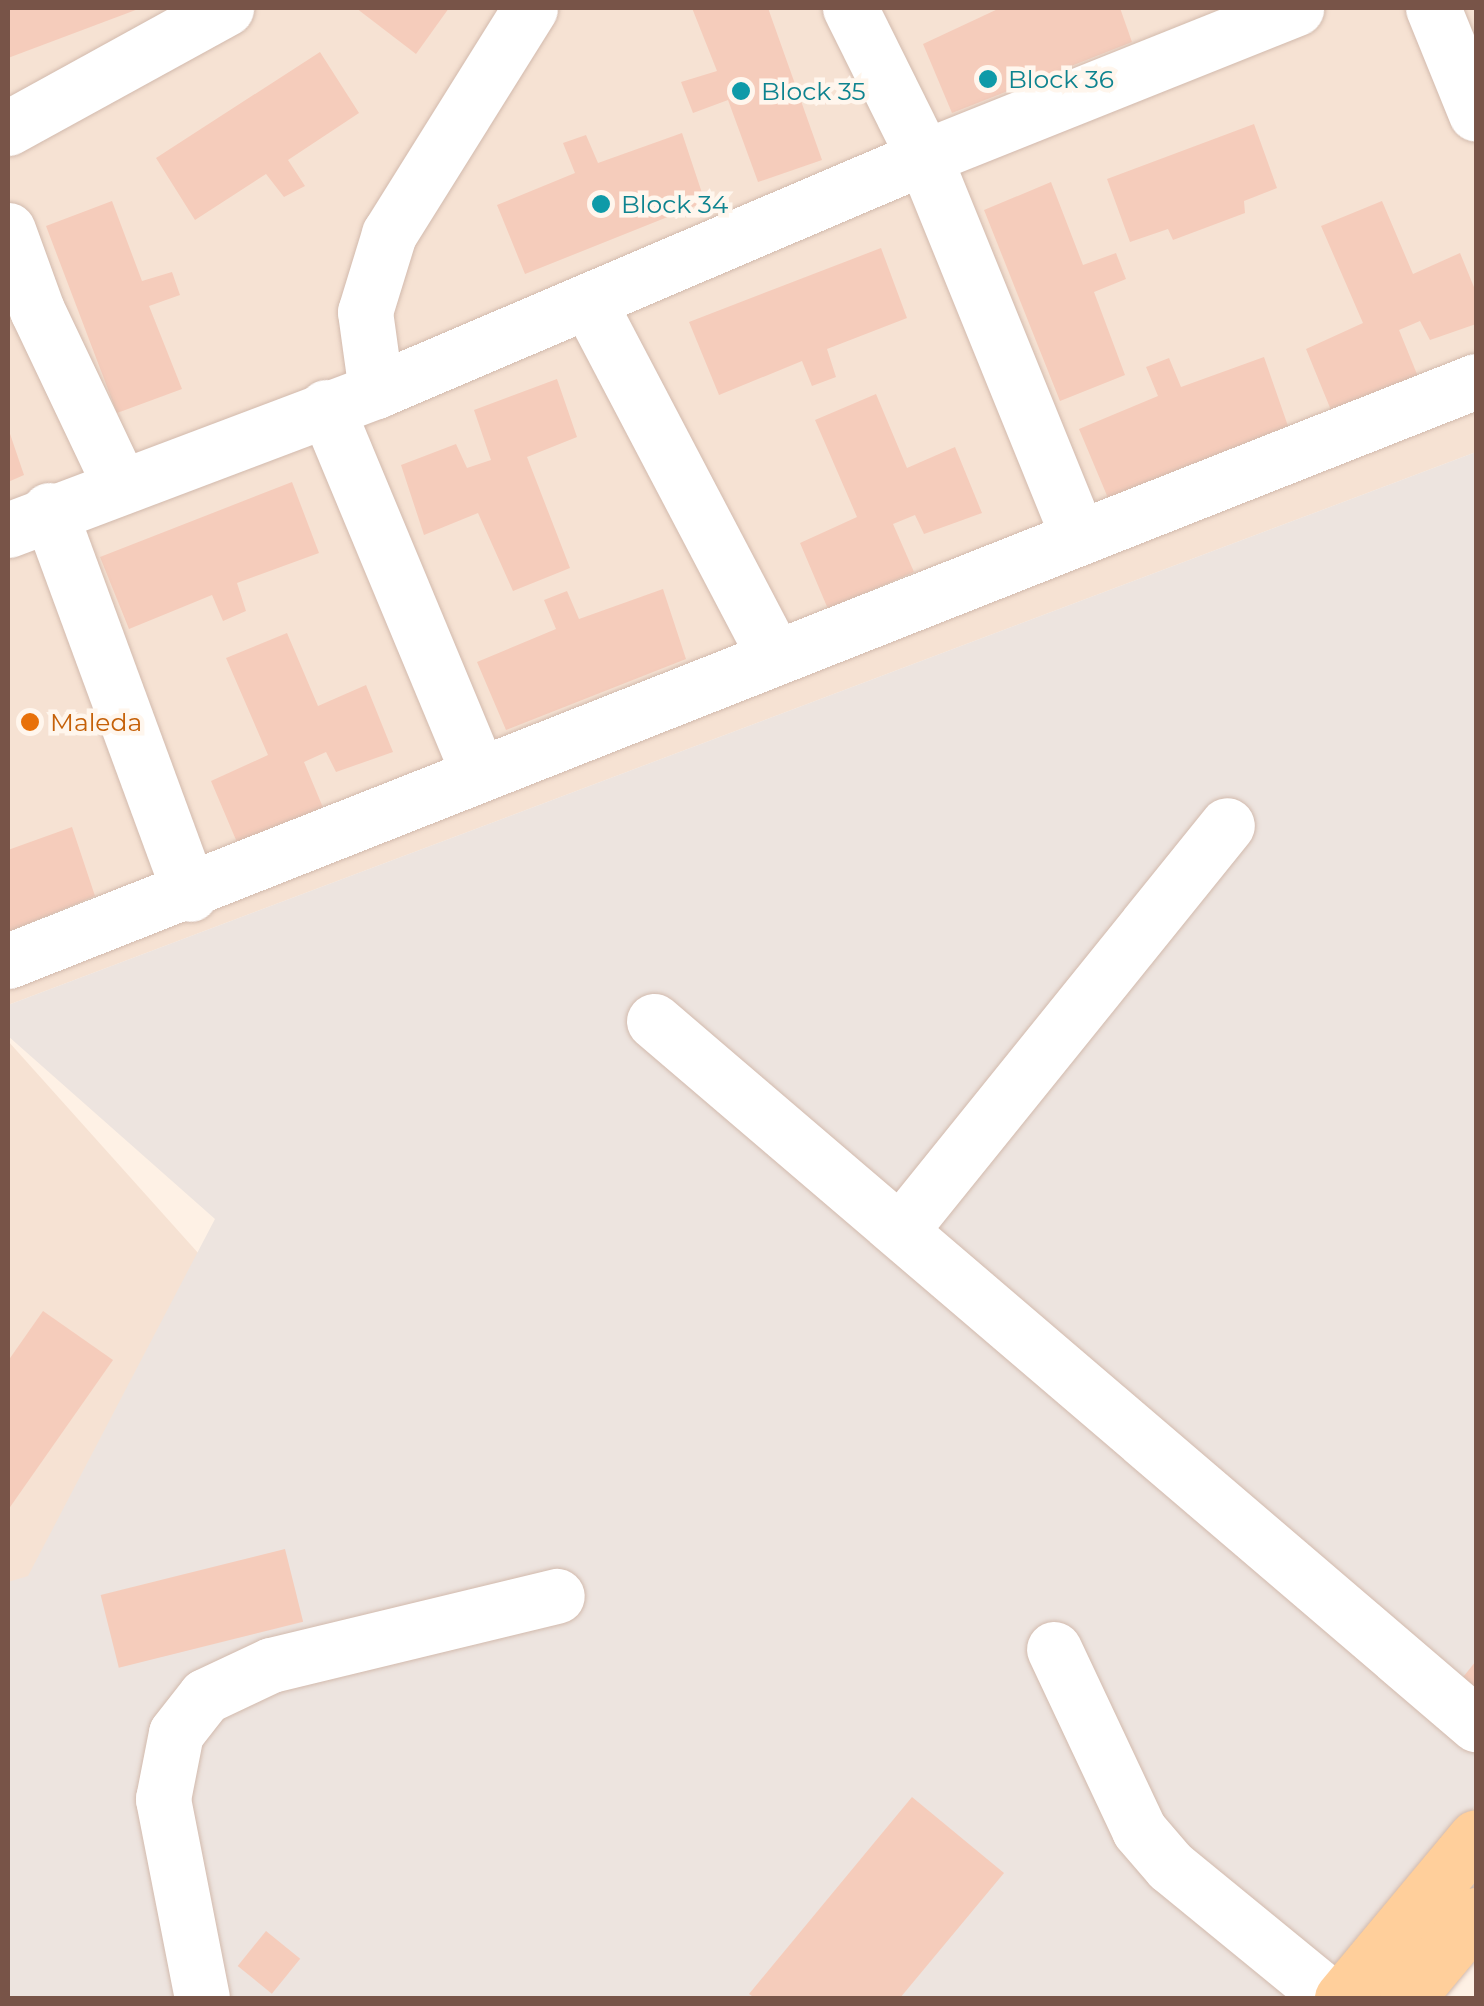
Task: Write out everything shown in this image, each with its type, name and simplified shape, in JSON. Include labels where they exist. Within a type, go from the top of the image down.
[{"type":"main road","points":[[1342,1998],[1476,1837]]},
{"type":"main road","points":[[1407,1998],[1476,1915]]},
{"type":"street","points":[[8,128],[226,8]]},
{"type":"street","points":[[479,774],[351,399],[366,312],[388,234],[530,8]]},
{"type":"street","points":[[850,8],[924,157],[1078,536]]},
{"type":"street","points":[[190,894],[28,520],[351,399],[589,304],[924,157],[1296,8]]},
{"type":"street","points":[[1433,8],[1476,114]]},
{"type":"street","points":[[8,230],[22,315],[120,486]]},
{"type":"street","points":[[589,304],[775,657]]},
{"type":"street","points":[[8,961],[190,894],[479,774],[1476,381]]},
{"type":"street","points":[[903,1227],[1226,825]]},
{"type":"street","points":[[654,1021],[903,1227],[1476,1724]]},
{"type":"street","points":[[202,1998],[163,1799],[176,1734],[206,1696],[272,1665],[557,1596]]},
{"type":"street","points":[[1054,1649],[1139,1830],[1170,1866],[1331,1998]]},
{"type":"shaded area","points":[[8,8],[1476,8],[1476,452],[8,1005]]},
{"type":"shaded area","points":[[1476,452],[1476,1805],[1322,1998],[8,1998],[8,1582],[28,1576],[215,1219],[8,1036],[8,1005]]},
{"type":"shaded area","points":[[8,1041],[199,1254],[33,1576],[8,1583]]},
{"type":"building","points":[[8,8],[141,8],[8,58]]},
{"type":"building","points":[[356,8],[449,8],[416,54]]},
{"type":"building","name":"Block 35","points":[[692,8],[768,8],[822,160],[758,182],[728,100],[693,113],[681,82],[717,71]]},
{"type":"building","name":"Block 36","points":[[1000,8],[1120,8],[1132,42],[952,113],[923,44]]},
{"type":"building","points":[[320,52],[359,113],[288,160],[305,186],[284,197],[266,174],[195,220],[156,158]]},
{"type":"building","points":[[1254,124],[1277,188],[1244,201],[1245,213],[1173,240],[1168,229],[1130,242],[1107,179]]},
{"type":"building","name":"Block 34","points":[[682,133],[705,202],[525,274],[497,205],[575,173],[563,143],[586,135],[598,163]]},
{"type":"building","points":[[1051,182],[1083,265],[1116,253],[1126,279],[1094,292],[1125,375],[1060,401],[984,210]]},
{"type":"building","points":[[112,201],[142,281],[172,272],[180,295],[149,306],[182,389],[117,413],[46,226]]},
{"type":"building","points":[[1382,201],[1413,274],[1460,253],[1476,292],[1476,324],[1430,340],[1420,321],[1399,330],[1419,379],[1333,415],[1306,349],[1363,323],[1321,226]]},
{"type":"building","points":[[881,248],[907,318],[827,349],[836,377],[812,386],[802,361],[719,395],[689,322]]},
{"type":"building","points":[[1264,357],[1288,426],[1108,498],[1079,429],[1158,396],[1146,367],[1169,358],[1181,387]]},
{"type":"building","points":[[557,379],[577,437],[527,457],[570,568],[513,591],[478,513],[424,535],[401,465],[456,444],[467,468],[491,460],[474,410]]},
{"type":"building","points":[[876,394],[907,468],[955,447],[982,513],[924,534],[915,515],[893,524],[914,572],[828,609],[800,543],[857,517],[815,420]]},
{"type":"building","points":[[8,428],[24,475],[8,482]]},
{"type":"building","points":[[292,482],[319,553],[237,583],[246,611],[223,621],[212,595],[129,629],[100,557]]},
{"type":"building","points":[[663,589],[686,659],[506,730],[477,662],[556,629],[544,600],[567,591],[579,619]]},
{"type":"building","points":[[287,633],[318,706],[366,685],[393,752],[336,772],[326,752],[304,762],[324,810],[239,847],[211,781],[268,755],[226,658]]},
{"type":"building","points":[[72,827],[95,896],[8,932],[8,850]]},
{"type":"building","points":[[43,1311],[113,1360],[8,1510],[8,1361]]},
{"type":"building","points":[[285,1549],[303,1622],[119,1668],[101,1595]]},
{"type":"building","points":[[1476,1661],[1476,1703],[1455,1687]]},
{"type":"building","points":[[912,1797],[1004,1873],[900,1998],[755,1998],[749,1994]]},
{"type":"building","points":[[266,1931],[300,1959],[272,1994],[238,1966]]},
{"type":"place","name":"Block 36","points":[[988,79]]},
{"type":"place","name":"Block 35","points":[[741,91]]},
{"type":"place","name":"Block 34","points":[[601,204]]},
{"type":"place","name":"Maleda","points":[[30,722]]}]
